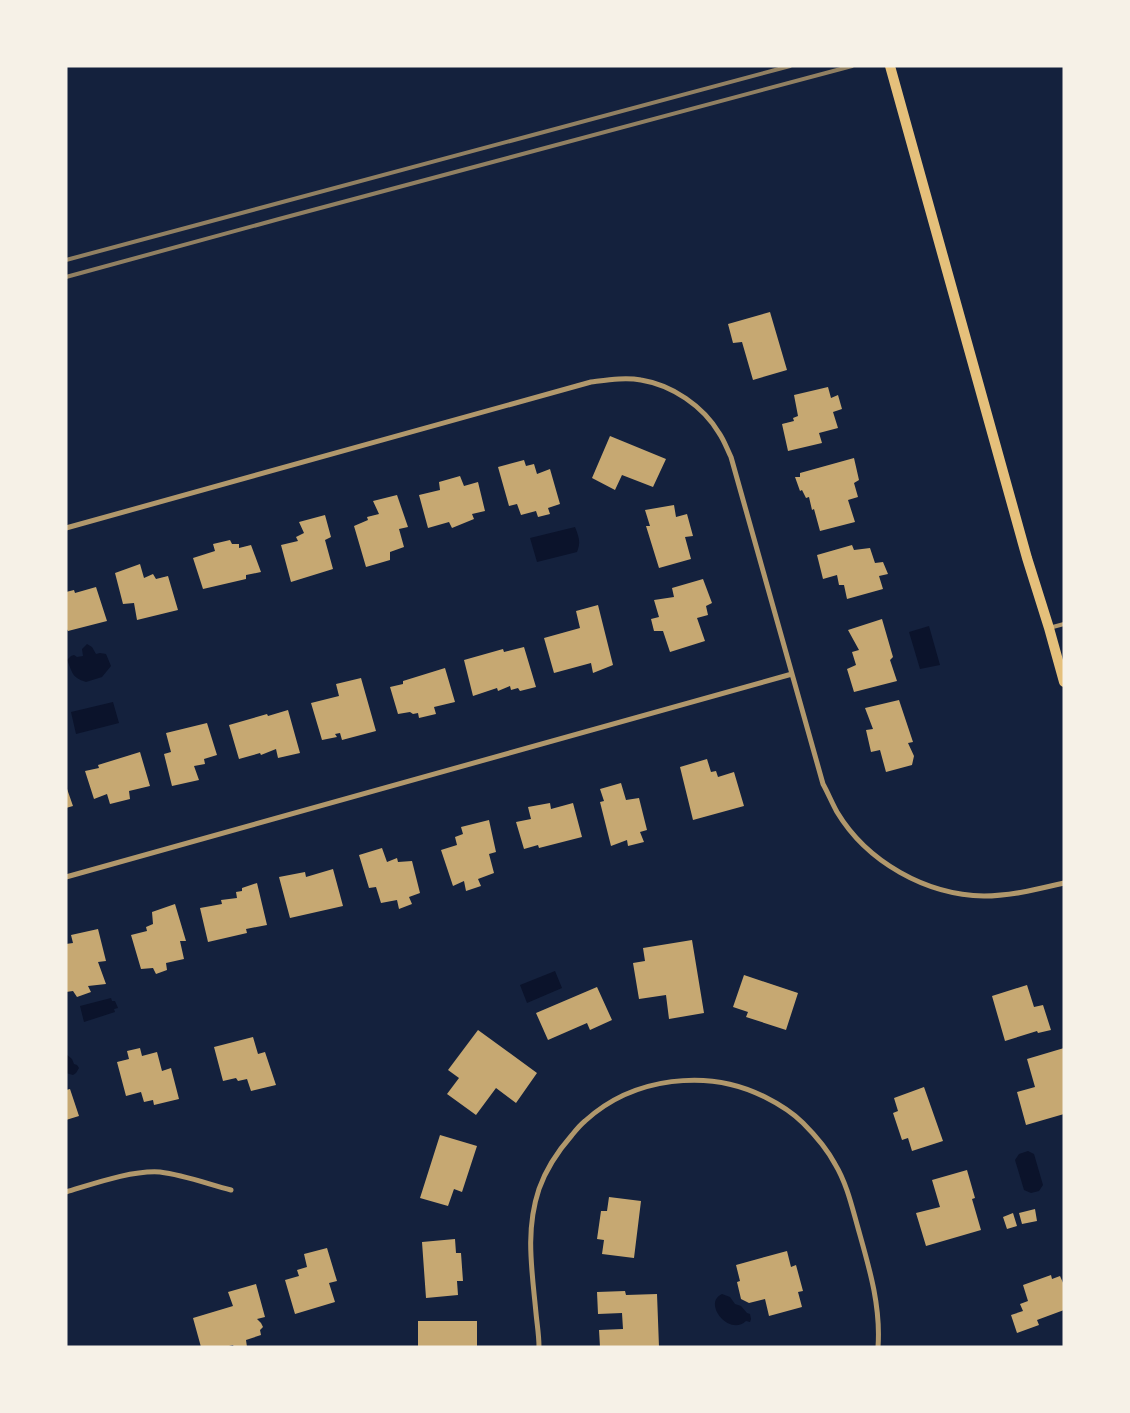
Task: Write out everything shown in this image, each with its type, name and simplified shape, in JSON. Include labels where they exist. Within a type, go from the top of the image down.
[{"type":"main road","points":[[890,66],[1027,558],[1064,682]]},
{"type":"street","points":[[66,528],[591,382],[640,380],[658,385],[679,394],[701,411],[719,432],[731,457],[823,784],[837,812],[850,830],[866,847],[895,870],[923,884],[940,889],[985,896],[1019,893],[1064,882]]},
{"type":"street","points":[[66,877],[792,674]]},
{"type":"street","points":[[539,1347],[530,1239],[532,1215],[539,1189],[548,1168],[560,1148],[585,1120],[611,1102],[650,1086],[672,1081],[700,1080],[728,1083],[754,1092],[779,1104],[801,1121],[826,1149],[836,1165],[847,1190],[874,1285],[878,1311],[878,1347]]},
{"type":"street","points":[[66,1192],[129,1175],[158,1172],[173,1174],[231,1190]]},
{"type":"lane","points":[[1049,628],[1064,624]]},
{"type":"water","points":[[575,527],[579,540],[577,552],[537,562],[530,538]]},
{"type":"water","points":[[929,626],[940,665],[920,669],[909,632]]},
{"type":"water","points":[[87,644],[92,647],[96,654],[106,654],[111,666],[102,677],[86,682],[75,676],[67,660],[74,655],[77,657],[83,656],[82,649]]},
{"type":"water","points":[[113,702],[119,723],[76,734],[71,712]]},
{"type":"water","points":[[555,971],[562,988],[527,1003],[520,985]]},
{"type":"water","points":[[111,998],[112,1001],[115,1001],[118,1008],[114,1009],[115,1012],[84,1022],[80,1006]]},
{"type":"water","points":[[66,1054],[79,1068],[73,1075],[66,1073]]},
{"type":"water","points":[[1028,1151],[1034,1154],[1043,1185],[1039,1191],[1031,1193],[1024,1190],[1015,1160],[1019,1154]]},
{"type":"water","points":[[722,1294],[730,1297],[735,1304],[741,1306],[750,1314],[750,1322],[746,1321],[739,1325],[732,1325],[720,1317],[716,1311],[715,1304],[717,1298]]},
{"type":"building","points":[[770,312],[787,370],[753,380],[742,342],[733,343],[728,324]]},
{"type":"building","points":[[828,387],[831,398],[838,395],[842,409],[833,412],[838,428],[819,433],[822,443],[788,451],[782,424],[794,421],[793,418],[798,416],[794,395]]},
{"type":"building","points":[[610,436],[666,459],[653,487],[622,475],[615,490],[592,478]]},
{"type":"building","points":[[854,458],[859,480],[854,483],[858,497],[848,500],[855,522],[820,531],[809,497],[806,498],[802,490],[800,491],[795,477],[800,477],[800,473]]},
{"type":"building","points":[[524,460],[526,466],[534,464],[537,474],[550,469],[560,504],[548,508],[550,514],[538,517],[536,511],[521,515],[517,504],[509,506],[498,467]]},
{"type":"building","points":[[460,476],[464,486],[478,482],[485,511],[472,514],[474,519],[452,528],[449,522],[428,528],[419,495],[440,490],[439,482]]},
{"type":"building","points":[[397,495],[408,527],[399,529],[404,547],[390,552],[390,560],[366,567],[354,526],[368,520],[367,517],[379,514],[373,501]]},
{"type":"building","points":[[674,505],[676,517],[687,514],[693,536],[685,537],[691,559],[659,568],[646,526],[650,526],[645,510]]},
{"type":"building","points":[[325,515],[331,537],[325,540],[333,569],[291,582],[281,545],[298,541],[296,537],[304,533],[299,522]]},
{"type":"building","points":[[230,540],[232,544],[239,544],[239,548],[251,545],[261,572],[246,575],[246,579],[203,589],[193,558],[215,551],[213,544]]},
{"type":"building","points":[[852,545],[854,550],[870,548],[875,563],[883,562],[888,574],[879,576],[883,589],[847,599],[844,585],[839,585],[837,575],[823,579],[817,555]]},
{"type":"building","points":[[140,564],[144,578],[153,574],[156,579],[168,576],[178,610],[137,620],[134,603],[123,604],[115,573]]},
{"type":"building","points":[[703,579],[712,603],[706,606],[708,615],[697,618],[705,641],[670,652],[663,631],[654,631],[651,619],[659,617],[654,600],[674,597],[672,588]]},
{"type":"building","points":[[96,587],[107,621],[68,631],[66,628],[66,592],[74,590],[75,593]]},
{"type":"building","points":[[598,605],[613,665],[593,673],[591,663],[554,673],[544,638],[580,628],[576,611]]},
{"type":"building","points":[[882,619],[893,657],[890,660],[897,681],[854,692],[847,669],[856,665],[852,652],[859,650],[848,630]]},
{"type":"building","points":[[524,647],[536,687],[520,691],[518,688],[511,690],[510,686],[498,691],[497,688],[473,696],[464,660],[503,649],[504,652]]},
{"type":"building","points":[[445,668],[455,702],[434,707],[436,714],[419,718],[418,713],[398,714],[390,687]]},
{"type":"building","points":[[361,678],[376,731],[342,740],[340,733],[335,734],[337,737],[322,740],[311,703],[339,696],[336,684]]},
{"type":"building","points":[[899,700],[913,742],[908,743],[914,756],[912,765],[886,772],[880,750],[871,752],[866,730],[873,729],[865,708]]},
{"type":"building","points":[[288,710],[300,753],[278,758],[276,749],[261,755],[260,753],[239,759],[229,725]]},
{"type":"building","points":[[207,723],[217,755],[204,759],[205,764],[194,766],[199,780],[172,786],[164,754],[171,752],[166,733]]},
{"type":"building","points":[[140,752],[150,786],[129,791],[130,799],[110,804],[107,794],[94,799],[85,771],[99,768],[98,765]]},
{"type":"building","points":[[707,759],[711,772],[716,771],[718,777],[734,772],[744,806],[693,820],[680,767]]},
{"type":"building","points":[[621,783],[626,800],[639,798],[647,830],[640,832],[644,842],[628,846],[627,840],[611,846],[600,802],[604,801],[600,789]]},
{"type":"building","points":[[66,786],[73,806],[66,808]]},
{"type":"building","points":[[550,803],[551,809],[573,803],[582,837],[539,848],[538,845],[524,849],[516,822],[531,819],[528,807]]},
{"type":"building","points":[[489,820],[496,852],[489,854],[494,873],[478,879],[481,886],[466,891],[464,881],[453,886],[441,850],[457,845],[455,837],[463,834],[461,827]]},
{"type":"building","points":[[382,848],[387,862],[397,858],[398,862],[412,861],[420,893],[409,897],[412,904],[399,909],[397,900],[381,903],[376,887],[369,888],[359,855]]},
{"type":"building","points":[[333,869],[343,906],[290,918],[279,877],[305,872],[306,877]]},
{"type":"building","points":[[257,883],[267,925],[246,929],[247,933],[208,942],[200,908],[222,904],[221,900],[237,898],[236,892]]},
{"type":"building","points":[[175,904],[186,941],[180,941],[184,959],[166,963],[167,970],[156,974],[153,968],[141,969],[131,935],[147,931],[146,927],[153,924],[152,912]]},
{"type":"building","points":[[98,929],[106,961],[98,962],[106,984],[88,986],[91,992],[77,997],[73,991],[66,992],[66,944],[73,943],[71,935]]},
{"type":"building","points":[[692,940],[704,1013],[669,1019],[666,995],[639,999],[633,963],[645,961],[643,948]]},
{"type":"building","points":[[744,975],[798,993],[786,1030],[746,1017],[748,1012],[733,1007]]},
{"type":"building","points":[[1027,985],[1034,1007],[1043,1005],[1051,1030],[1038,1033],[1037,1031],[1005,1041],[992,996]]},
{"type":"building","points":[[597,987],[612,1020],[590,1030],[587,1023],[548,1040],[536,1013]]},
{"type":"building","points":[[478,1030],[537,1073],[516,1103],[496,1088],[476,1115],[447,1094],[459,1078],[448,1070]]},
{"type":"building","points":[[253,1037],[258,1054],[265,1052],[276,1085],[251,1091],[247,1079],[238,1081],[236,1078],[223,1081],[214,1047]]},
{"type":"building","points":[[140,1048],[142,1056],[157,1052],[162,1071],[171,1068],[179,1099],[154,1105],[153,1100],[144,1102],[141,1092],[126,1096],[117,1062],[129,1059],[127,1051]]},
{"type":"building","points":[[1064,1048],[1064,1114],[1026,1125],[1017,1092],[1035,1087],[1027,1059]]},
{"type":"building","points":[[924,1087],[943,1141],[912,1151],[908,1138],[902,1140],[893,1113],[898,1111],[894,1098]]},
{"type":"building","points":[[70,1089],[79,1116],[66,1120],[66,1090]]},
{"type":"building","points":[[440,1135],[477,1146],[462,1192],[454,1189],[448,1206],[420,1198]]},
{"type":"building","points":[[967,1170],[975,1198],[972,1199],[981,1230],[926,1246],[916,1213],[940,1207],[932,1180]]},
{"type":"building","points":[[609,1197],[641,1201],[634,1258],[602,1254],[604,1240],[597,1239],[601,1211],[607,1211]]},
{"type":"building","points":[[1035,1209],[1037,1221],[1022,1224],[1019,1213]]},
{"type":"building","points":[[1013,1213],[1017,1226],[1007,1229],[1003,1217]]},
{"type":"building","points":[[455,1239],[456,1253],[461,1253],[463,1281],[457,1281],[458,1295],[426,1298],[422,1242]]},
{"type":"building","points":[[327,1248],[337,1281],[329,1283],[335,1302],[295,1314],[285,1280],[299,1276],[297,1270],[307,1267],[304,1254]]},
{"type":"building","points":[[787,1251],[791,1267],[796,1265],[803,1291],[798,1292],[802,1307],[769,1316],[765,1299],[749,1303],[741,1299],[737,1282],[740,1281],[736,1265]]},
{"type":"building","points":[[1051,1275],[1052,1279],[1060,1276],[1064,1285],[1064,1310],[1037,1320],[1039,1325],[1017,1333],[1011,1315],[1023,1311],[1020,1304],[1028,1301],[1023,1285]]},
{"type":"building","points":[[256,1284],[265,1317],[257,1319],[263,1327],[260,1330],[261,1335],[246,1340],[247,1347],[234,1347],[233,1345],[201,1347],[193,1318],[233,1306],[228,1292]]},
{"type":"building","points":[[625,1291],[626,1295],[657,1294],[659,1347],[600,1347],[599,1330],[623,1329],[622,1313],[598,1314],[597,1292]]},
{"type":"building","points":[[418,1321],[477,1321],[477,1347],[418,1347]]},
{"type":"railway","points":[[66,260],[790,66]]},
{"type":"railway","points":[[66,277],[852,66]]}]
